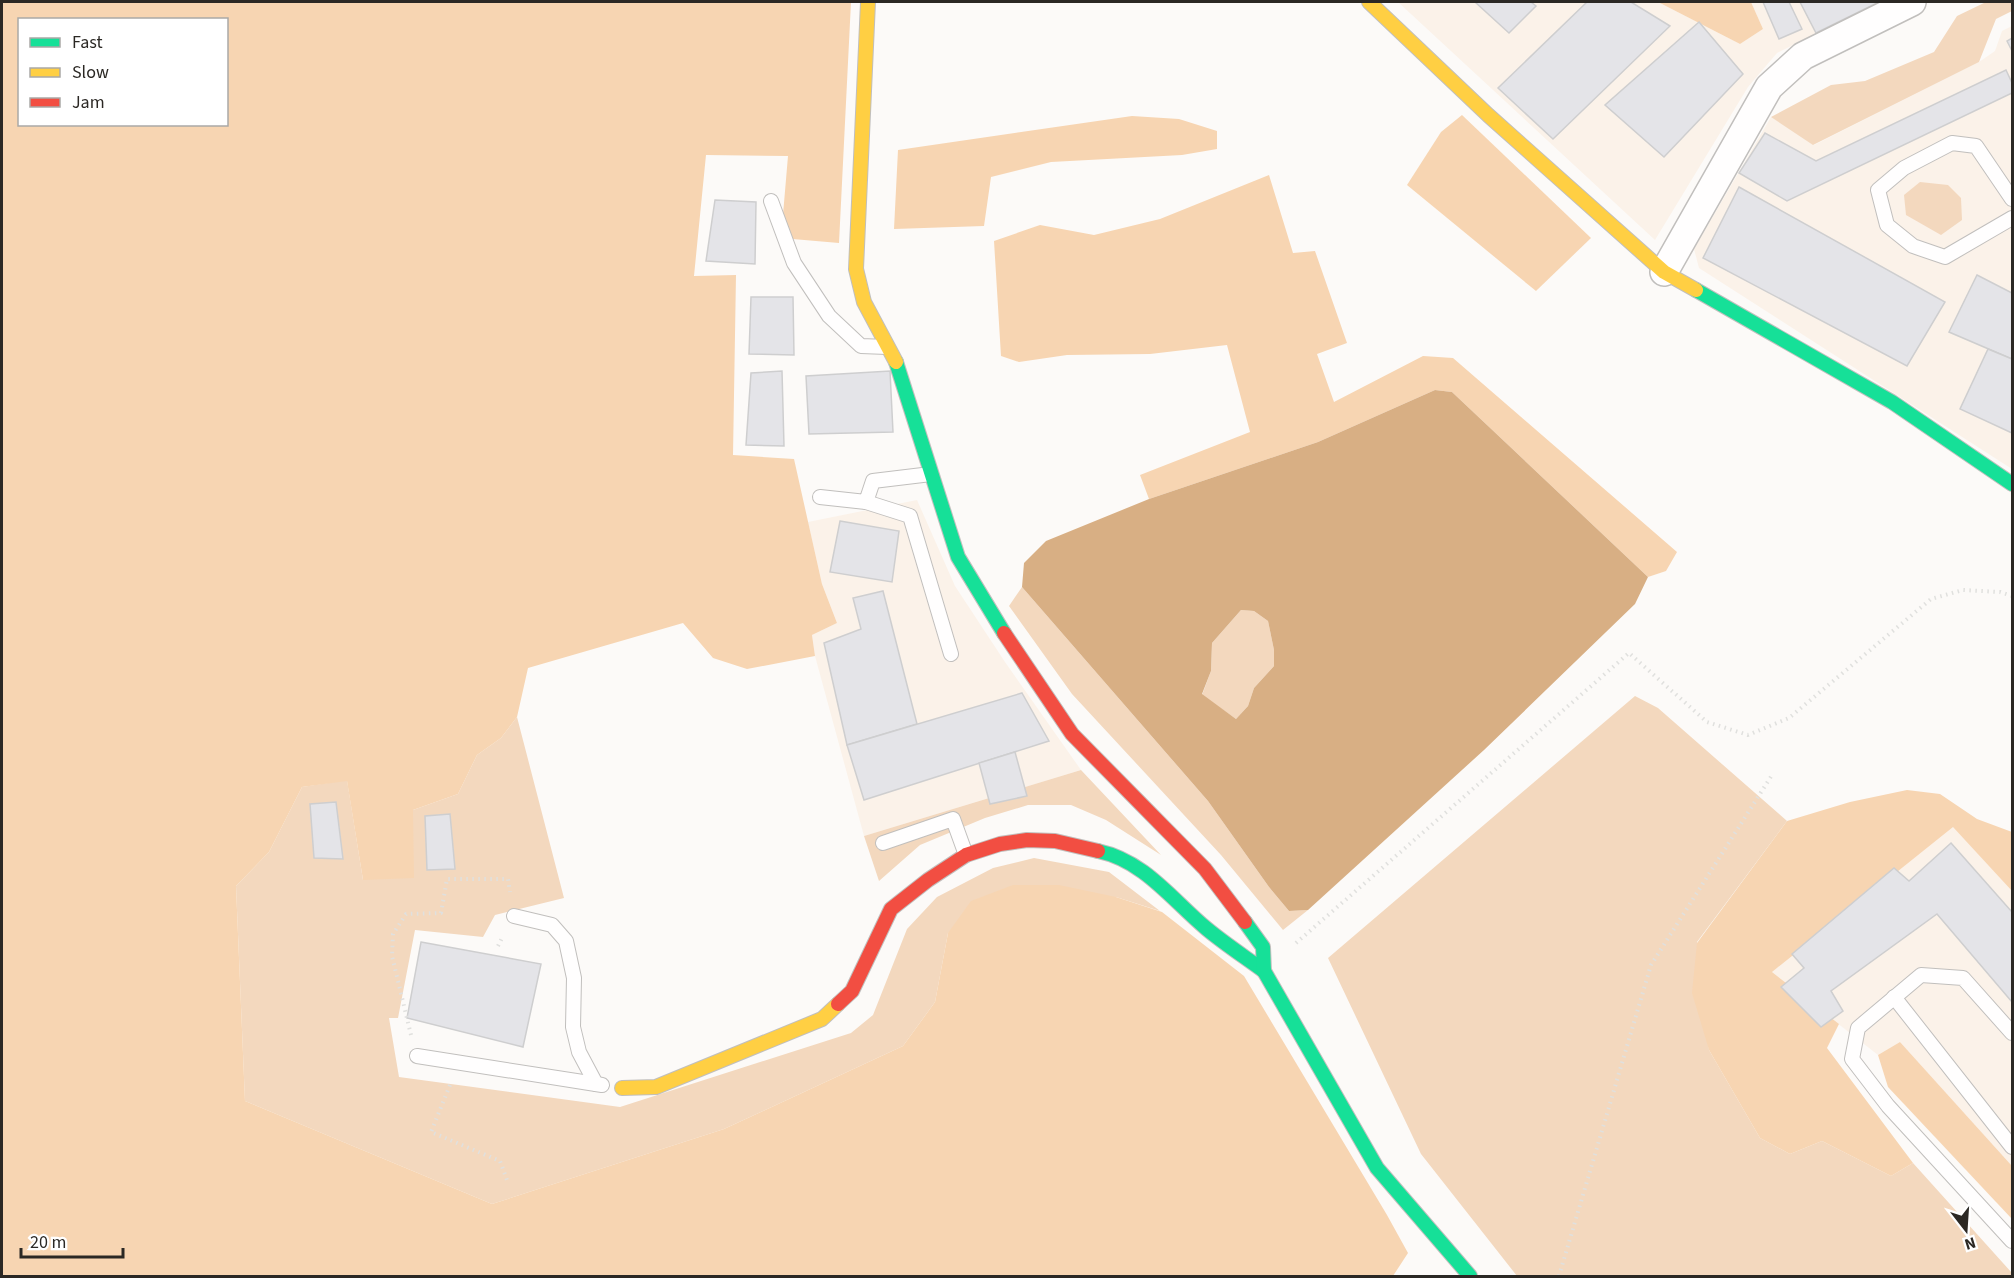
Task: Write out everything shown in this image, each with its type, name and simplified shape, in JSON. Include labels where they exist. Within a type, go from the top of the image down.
[{"type":"street","points":[[868,2],[856,269],[864,302],[896,362],[958,557],[1009,641],[1072,734],[1205,869],[1263,947],[1264,971]]},
{"type":"street","points":[[1369,2],[1488,116],[1664,272],[1892,402],[2013,483]]},
{"type":"street","points":[[1664,272],[1769,87],[1803,56],[1912,2]]},
{"type":"street","points":[[622,1088],[656,1087],[822,1019],[852,991],[891,909],[927,880],[966,855],[1000,844],[1027,840],[1054,841],[1114,854],[1144,871],[1207,929],[1264,971],[1377,1168],[1470,1276]]},
{"type":"lane","points":[[2013,199],[1976,146],[1952,142],[1904,168],[1878,190],[1887,225],[1913,246],[1945,257],[2013,218]]},
{"type":"lane","points":[[771,201],[794,263],[829,316],[861,345],[889,347]]},
{"type":"lane","points":[[866,502],[873,481],[931,474]]},
{"type":"lane","points":[[820,497],[866,502],[910,516],[951,654]]},
{"type":"lane","points":[[883,843],[953,819],[966,855]]},
{"type":"lane","points":[[514,916],[552,925],[566,941],[574,978],[573,1027],[579,1052],[596,1084]]},
{"type":"lane","points":[[2013,1034],[1963,978],[1921,975],[1858,1028],[1852,1059],[1888,1106],[2013,1241]]},
{"type":"lane","points":[[1894,997],[2013,1147]]},
{"type":"lane","points":[[417,1056],[622,1088]]},
{"type":"path","points":[[1264,971],[1629,653],[1707,722],[1748,735],[1789,718],[1931,599],[1963,590],[2000,592],[2013,596]]},
{"type":"path","points":[[1559,1276],[1651,965],[1772,775]]},
{"type":"path","points":[[417,1056],[392,956],[393,934],[406,914],[441,913],[447,879],[508,879],[514,916],[498,946]]},
{"type":"path","points":[[460,1062],[430,1132],[500,1161],[507,1180]]},
{"type":"shaded area","points":[[2,2],[851,2],[839,243],[781,238],[788,156],[706,155],[694,276],[736,275],[733,455],[794,459],[822,584],[837,623],[812,635],[815,656],[747,669],[713,658],[683,623],[528,668],[517,717],[501,738],[477,755],[458,794],[413,810],[414,878],[363,880],[347,781],[302,787],[269,852],[236,886],[245,1101],[492,1204],[724,1129],[903,1046],[935,1002],[948,933],[971,901],[1013,885],[1059,885],[1116,897],[1162,912],[1244,976],[1408,1253],[1393,1276],[2,1276]]},
{"type":"shaded area","points":[[1398,2],[1658,2],[1740,44],[1763,29],[1751,2],[1880,2],[1777,53],[1748,87],[1655,240]]},
{"type":"shaded area","points":[[1658,2],[1751,2],[1763,29],[1740,44]]},
{"type":"shaded area","points":[[1986,2],[2012,2],[2012,11],[1996,19],[1979,62],[1813,145],[1771,117],[1831,85],[1865,81],[1934,52],[1957,16]]},
{"type":"shaded area","points":[[2012,26],[2012,469],[1699,268],[1694,249],[1771,117],[1814,145],[1979,62],[1995,51],[2002,31]]},
{"type":"shaded area","points":[[1462,115],[1591,238],[1536,291],[1407,185],[1441,132]]},
{"type":"shaded area","points":[[1132,116],[1179,119],[1217,131],[1217,149],[1182,155],[1051,162],[991,177],[984,226],[894,229],[898,150]]},
{"type":"shaded area","points":[[1269,175],[1293,253],[1315,251],[1347,343],[1317,354],[1334,402],[1423,356],[1453,358],[1677,552],[1666,571],[1648,577],[1452,392],[1435,390],[1318,442],[1149,499],[1140,475],[1250,432],[1227,345],[1150,354],[1067,355],[1019,362],[1001,356],[994,241],[1040,225],[1094,235],[1160,219]]},
{"type":"shaded area","points":[[1920,182],[1948,185],[1961,198],[1962,220],[1941,235],[1906,215],[1904,195]]},
{"type":"shaded area","points":[[1435,390],[1452,392],[1648,577],[1635,604],[1484,750],[1308,910],[1289,911],[1269,887],[1208,801],[1022,587],[1024,563],[1046,541],[1149,499],[1318,442]],"holes":[[[1241,610],[1254,611],[1268,621],[1274,650],[1274,666],[1254,688],[1248,706],[1236,719],[1202,694],[1211,671],[1212,643]]]},
{"type":"shaded area","points":[[917,500],[955,586],[1081,770],[864,836],[815,656],[812,635],[837,623],[822,584],[808,522]]},
{"type":"shaded area","points":[[1022,587],[1208,801],[1269,887],[1289,911],[1308,910],[1283,930],[1221,855],[1072,694],[1009,606]]},
{"type":"shaded area","points":[[1241,610],[1254,611],[1268,621],[1274,650],[1274,666],[1254,688],[1248,706],[1236,719],[1202,695],[1211,671],[1212,643]]},
{"type":"shaded area","points":[[1635,696],[1658,708],[1787,821],[1697,942],[1709,1050],[1760,1138],[1790,1154],[1822,1141],[1891,1176],[1913,1163],[2012,1273],[2012,1276],[1517,1276],[1421,1154],[1328,958]]},
{"type":"shaded area","points":[[517,717],[564,898],[495,915],[483,937],[415,930],[398,1018],[389,1018],[399,1077],[620,1107],[851,1033],[873,1015],[907,929],[937,897],[993,868],[1034,858],[1109,872],[1160,911],[1116,897],[948,933],[935,1002],[903,1046],[724,1129],[492,1204],[245,1101],[236,886],[269,852],[302,787],[347,780],[363,880],[413,810],[458,794],[477,755],[501,738]]},
{"type":"shaded area","points":[[1081,770],[1161,855],[1106,820],[1071,805],[1028,805],[985,818],[920,845],[879,881],[864,836]]},
{"type":"shaded area","points":[[1907,790],[1940,794],[1977,819],[2012,832],[2012,891],[1953,827],[1772,972],[1839,1024],[1827,1048],[1913,1163],[1891,1176],[1822,1141],[1790,1154],[1760,1138],[1709,1050],[1692,993],[1697,943],[1787,821],[1850,802]]},
{"type":"shaded area","points":[[1953,826],[2012,891],[2012,1166],[1900,1042],[1878,1055],[1772,972]]},
{"type":"shaded area","points":[[1900,1042],[2012,1166],[2012,1219],[1888,1087],[1878,1055]]},
{"type":"building","points":[[1475,2],[1531,2],[1536,6],[1509,33]]},
{"type":"building","points":[[1587,2],[1631,2],[1670,26],[1553,139],[1498,88]]},
{"type":"building","points":[[1763,2],[1789,2],[1802,29],[1779,39]]},
{"type":"building","points":[[1800,2],[1879,2],[1816,33]]},
{"type":"building","points":[[1699,22],[1743,74],[1664,157],[1605,105]]},
{"type":"building","points":[[2012,38],[2012,51],[2007,41]]},
{"type":"building","points":[[2006,70],[2012,83],[2012,93],[1787,201],[1739,173],[1765,133],[1816,161]]},
{"type":"building","points":[[1739,187],[1945,302],[1907,366],[1703,258]]},
{"type":"building","points":[[715,200],[756,202],[755,264],[706,261]]},
{"type":"building","points":[[1977,275],[2012,293],[2012,359],[1949,332]]},
{"type":"building","points":[[751,297],[793,297],[794,355],[749,354]]},
{"type":"building","points":[[1988,349],[2012,359],[2012,433],[1960,409]]},
{"type":"building","points":[[782,371],[784,446],[746,445],[751,373]]},
{"type":"building","points":[[890,371],[893,432],[809,434],[806,376]]},
{"type":"building","points":[[840,521],[899,531],[892,582],[830,572]]},
{"type":"building","points":[[883,591],[917,724],[847,745],[824,643],[861,629],[853,598]]},
{"type":"building","points":[[1022,693],[1049,741],[864,800],[847,745]]},
{"type":"building","points":[[1015,752],[1027,796],[990,804],[979,763]]},
{"type":"building","points":[[336,802],[343,859],[314,858],[310,804]]},
{"type":"building","points":[[450,814],[455,869],[427,870],[425,816]]},
{"type":"building","points":[[1951,843],[2012,912],[2012,1002],[1937,914],[1831,991],[1843,1011],[1821,1027],[1781,987],[1804,968],[1792,954],[1894,868],[1909,881]]},
{"type":"building","points":[[421,942],[541,964],[523,1047],[407,1018]]},
{"type":"traffic: fast","points":[[1696,290],[1892,402],[2012,484]]},
{"type":"traffic: fast","points":[[896,362],[958,557],[1004,633]]},
{"type":"traffic: fast","points":[[1098,851],[1115,856],[1144,872],[1207,929],[1264,971]]},
{"type":"traffic: fast","points":[[1245,922],[1263,947],[1264,971],[1377,1168],[1470,1276]]},
{"type":"traffic: slow","points":[[868,2],[856,269],[864,302],[896,362]]},
{"type":"traffic: slow","points":[[1369,2],[1488,115],[1664,272],[1696,290]]},
{"type":"traffic: slow","points":[[622,1088],[656,1087],[822,1019],[838,1004]]},
{"type":"traffic: jam","points":[[1004,633],[1072,734],[1205,869],[1245,922]]},
{"type":"traffic: jam","points":[[838,1004],[852,991],[891,909],[928,880],[966,855],[1000,844],[1027,840],[1055,841],[1098,851]]}]
